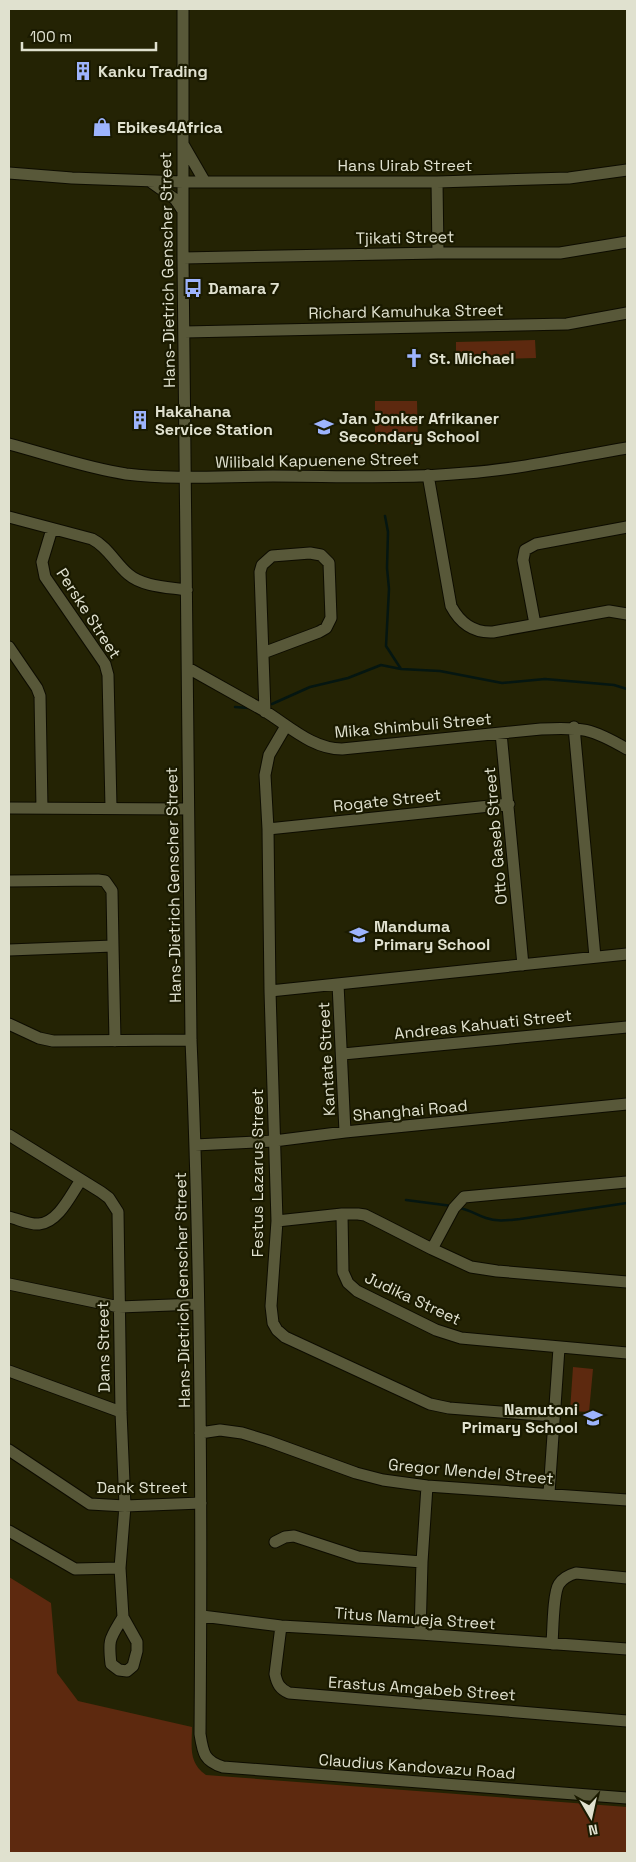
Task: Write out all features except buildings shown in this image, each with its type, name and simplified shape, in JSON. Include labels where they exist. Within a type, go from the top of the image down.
[{"type":"street","name":"Hans-Dietrich Genscher Street","points":[[183,9],[183,258],[188,809],[191,1040],[196,1145],[201,1503],[200,1734],[202,1748],[207,1759]]},
{"type":"street","points":[[183,143],[205,182]]},
{"type":"street","name":"Hans Uirab Street","points":[[9,173],[72,178],[183,182],[437,182],[569,178],[627,170]]},
{"type":"street","points":[[149,181],[175,199],[183,211]]},
{"type":"street","points":[[437,182],[438,253]]},
{"type":"street","name":"Tjikati Street","points":[[183,258],[438,253],[560,253],[627,242]]},
{"type":"street","name":"Richard Kamuhuka Street","points":[[184,332],[567,324],[627,313]]},
{"type":"street","name":"Wilibald Kapuenene Street","points":[[9,444],[113,472],[186,478],[428,475],[491,471],[627,448]]},
{"type":"street","points":[[428,475],[451,606],[458,618],[468,627],[484,633],[608,611],[627,614]]},
{"type":"street","points":[[9,517],[98,542],[128,574],[141,582],[187,590]]},
{"type":"street","points":[[535,624],[523,560],[526,550],[529,547],[542,543],[627,528]]},
{"type":"street","name":"Perske Street","points":[[52,529],[42,562],[45,577],[105,664],[108,675],[111,807]]},
{"type":"street","points":[[263,653],[319,632],[329,624],[331,618],[329,563],[321,555],[305,552],[272,556],[262,565],[260,572],[265,712]]},
{"type":"street","points":[[9,647],[37,688],[40,696],[42,808]]},
{"type":"street","name":"Mika Shimbuli Street","points":[[188,668],[321,746],[335,749],[574,727],[594,732],[627,749]]},
{"type":"street","name":"Festus Lazarus Street","points":[[286,726],[269,755],[265,769],[268,829],[276,1221],[271,1306],[273,1323],[277,1330],[285,1337],[430,1404],[449,1408],[553,1416]]},
{"type":"street","points":[[574,727],[595,957]]},
{"type":"street","name":"Otto Gaseb Street","points":[[501,733],[523,965]]},
{"type":"street","name":"Rogate Street","points":[[268,829],[509,804]]},
{"type":"street","points":[[9,808],[111,807],[188,809]]},
{"type":"street","points":[[9,881],[98,880],[105,882],[112,891],[115,1041]]},
{"type":"street","points":[[9,950],[113,946]]},
{"type":"street","points":[[270,991],[627,954]]},
{"type":"street","name":"Kantate Street","points":[[338,984],[345,1132]]},
{"type":"street","points":[[9,1024],[39,1038],[53,1041],[191,1040]]},
{"type":"street","name":"Andreas Kahuati Street","points":[[342,1054],[627,1027]]},
{"type":"street","name":"Shanghai Road","points":[[196,1145],[274,1141],[345,1132],[627,1104]]},
{"type":"street","name":"Dans Street","points":[[9,1135],[109,1198],[118,1212],[118,1307],[125,1506],[120,1568],[122,1618]]},
{"type":"street","points":[[9,1217],[33,1223],[48,1221],[57,1215],[81,1180]]},
{"type":"street","points":[[432,1249],[454,1208],[464,1197],[627,1182]]},
{"type":"street","points":[[276,1221],[342,1214],[365,1215],[467,1266],[480,1269],[627,1282]]},
{"type":"street","name":"Judika Street","points":[[342,1214],[344,1272],[348,1283],[357,1291],[436,1330],[453,1336],[559,1348],[627,1353]]},
{"type":"street","points":[[9,1284],[118,1307],[198,1304]]},
{"type":"street","points":[[549,1493],[559,1348]]},
{"type":"street","points":[[9,1371],[121,1412]]},
{"type":"street","name":"Gregor Mendel Street","points":[[200,1432],[220,1430],[242,1433],[366,1476],[427,1486],[549,1493],[627,1500]]},
{"type":"street","name":"Dank Street","points":[[9,1450],[90,1504],[125,1506],[201,1503]]},
{"type":"street","points":[[420,1634],[427,1486]]},
{"type":"street","points":[[9,1531],[75,1569],[120,1568]]},
{"type":"street","points":[[276,1542],[285,1537],[294,1536],[358,1558],[422,1562]]},
{"type":"street","points":[[552,1644],[556,1590],[563,1580],[569,1575],[576,1573],[627,1578]]},
{"type":"street","name":"Titus Namueja Street","points":[[202,1616],[281,1626],[627,1649]]},
{"type":"street","name":"Erastus Amgabeb Street","points":[[281,1626],[276,1682],[283,1690],[289,1693],[627,1721]]},
{"type":"street","name":"Claudius Kandovazu Road","points":[[207,1759],[212,1764],[223,1767],[627,1798]]},
{"type":"shaded area","points":[[535,340],[536,358],[456,360],[456,342]]},
{"type":"shaded area","points":[[375,401],[417,401],[418,444],[375,444]]},
{"type":"shaded area","points":[[573,1367],[593,1369],[589,1412],[570,1411]]},
{"type":"shaded area","points":[[9,1577],[51,1603],[57,1673],[78,1701],[192,1727],[192,1754],[196,1765],[206,1775],[627,1807],[627,1853],[9,1853]]},
{"type":"waterway","points":[[385,516],[388,532],[387,568],[389,589],[386,646],[401,669]]},
{"type":"waterway","points":[[272,704],[310,687],[348,678],[381,665],[401,669],[440,671],[502,683],[545,679],[614,685],[627,689]]},
{"type":"waterway","points":[[235,707],[249,708]]},
{"type":"waterway","points":[[406,1200],[452,1206]]},
{"type":"waterway","points":[[459,1208],[482,1217],[503,1220],[627,1203]]},
{"type":"place","name":"Kanku Trading","points":[[83,71]]},
{"type":"place","name":"Ebikes4Africa","points":[[102,127]]},
{"type":"place","name":"Damara 7","points":[[193,288]]},
{"type":"place","name":"St. Michael","points":[[414,358]]},
{"type":"place","name":"Hakahana Service Station","points":[[140,420]]},
{"type":"place","name":"Jan Jonker Afrikaner Secondary School","points":[[324,427]]},
{"type":"place","name":"Manduma Primary School","points":[[359,935]]},
{"type":"place","name":"Namutoni Primary School","points":[[593,1418]]}]
